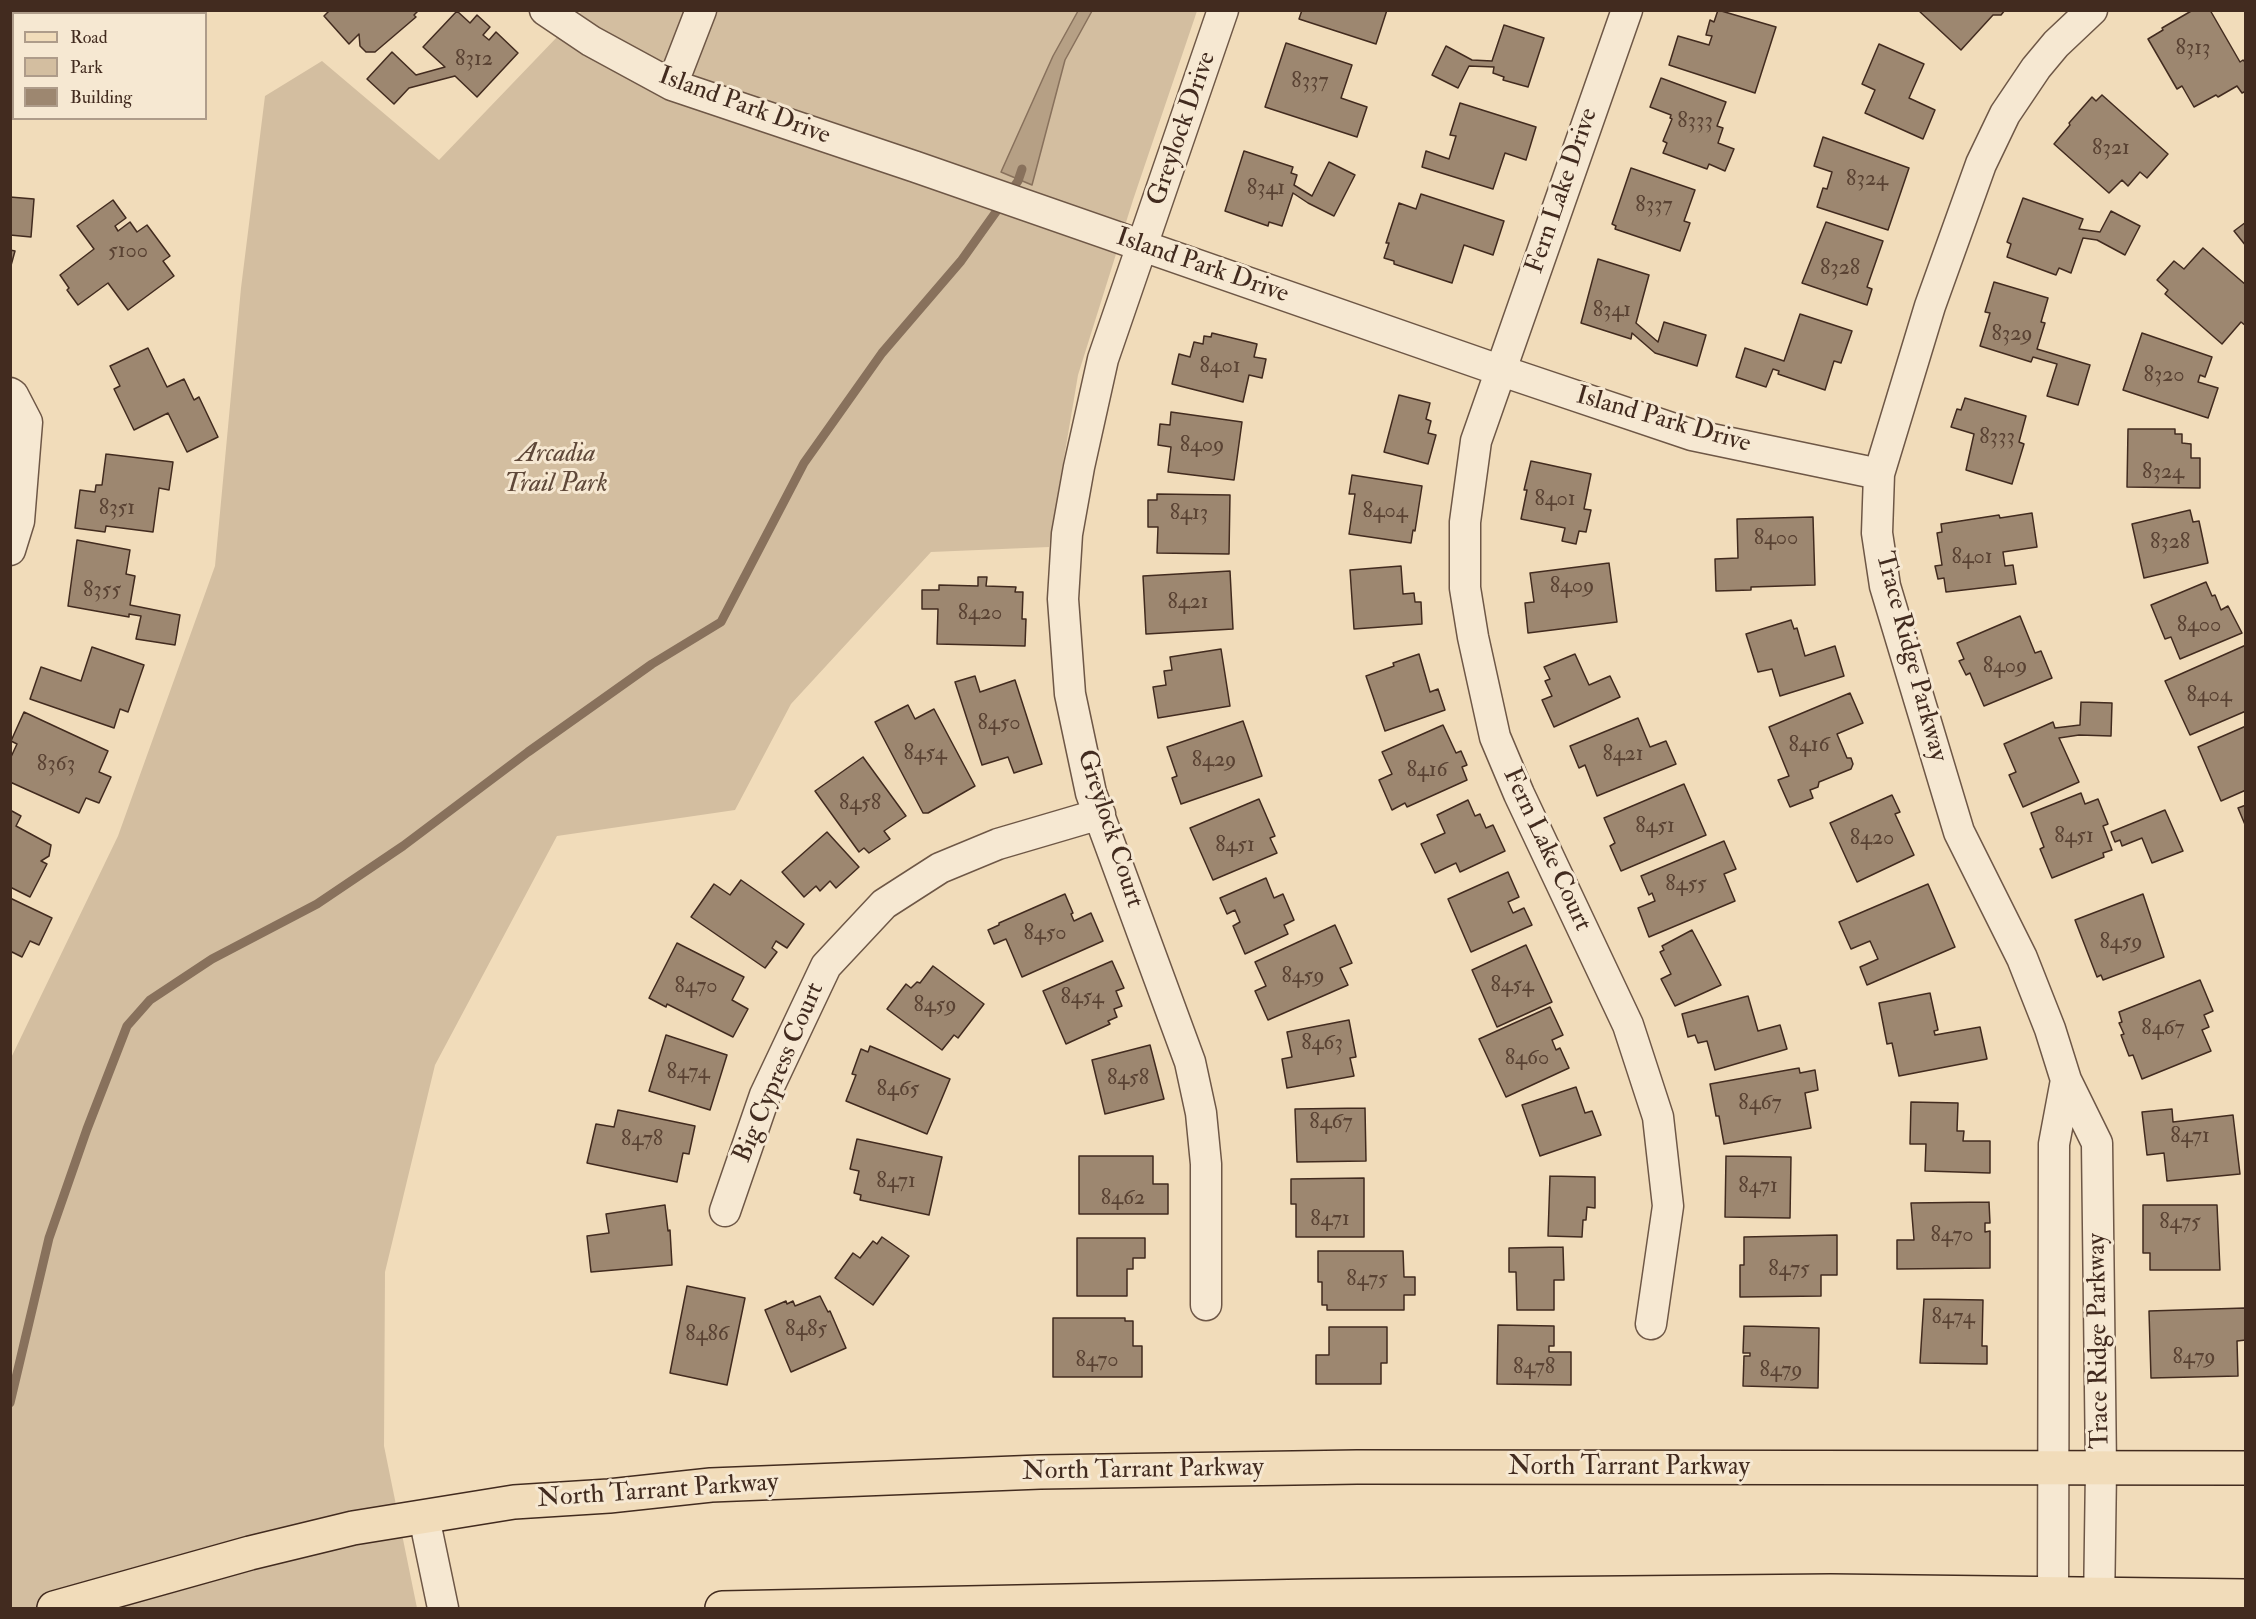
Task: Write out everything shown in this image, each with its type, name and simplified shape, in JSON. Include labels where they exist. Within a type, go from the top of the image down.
[{"type":"main road","name":"North Tarrant Parkway","points":[[54,1608],[250,1553],[353,1528],[513,1502],[609,1496],[711,1485],[1040,1472],[1357,1467],[2101,1469],[2246,1467]]},
{"type":"main road","points":[[722,1608],[1325,1595],[1832,1591],[2053,1601],[2246,1596]]},
{"type":"street","name":"Island Park Drive","points":[[545,10],[591,41],[672,85],[1692,435],[1879,474]]},
{"type":"street","points":[[672,85],[701,10]]},
{"type":"street","name":"Greylock Drive","points":[[1143,247],[1223,10]]},
{"type":"street","name":"Fern Lake Drive","points":[[1499,370],[1627,10]]},
{"type":"street","name":"Trace Ridge Parkway","points":[[2092,10],[2056,44],[2036,68],[2005,114],[1981,164],[1930,306],[1879,474],[1877,533],[1885,586],[1959,832],[2022,958],[2050,1029],[2066,1080],[2097,1143],[2101,1469],[2099,1601]]},
{"type":"street","name":"Greylock Court","points":[[1143,247],[1103,359],[1067,534],[1063,599],[1070,694],[1091,793],[1190,1062],[1197,1092],[1206,1164],[1206,1305]]},
{"type":"street","name":"Fern Lake Court","points":[[1499,370],[1476,441],[1465,522],[1465,588],[1473,637],[1495,737],[1519,794],[1628,1025],[1658,1117],[1668,1206],[1651,1324]]},
{"type":"street","points":[[10,550],[19,521],[27,422],[12,394]]},
{"type":"street","name":"Big Cypress Court","points":[[725,1211],[765,1095],[826,966],[884,904],[940,868],[998,844],[1100,814]]},
{"type":"street","name":"Trace Ridge Parkway","points":[[2053,1601],[2054,1144],[2066,1080]]},
{"type":"street","points":[[424,1516],[443,1608]]},
{"type":"green space","name":"Arcadia Trail Park","points":[[582,11],[1197,11],[1133,200],[1078,375],[1049,547],[931,552],[791,704],[735,810],[557,836],[435,1065],[385,1272],[384,1446],[417,1608],[11,1608],[10,1060],[118,836],[215,566],[241,288],[265,96],[322,61],[439,160]]},
{"type":"shaded area","points":[[1078,11],[1092,11],[1065,60],[1032,185],[1001,172],[1053,56]]},
{"type":"building","points":[[85,10],[86,12],[66,12]]},
{"type":"building","points":[[330,10],[419,10],[414,15],[416,17],[375,52],[366,52],[360,46],[359,34],[349,44],[324,16]]},
{"type":"building","points":[[1302,10],[1387,10],[1376,44],[1299,19]]},
{"type":"building","points":[[1718,10],[1776,27],[1755,93],[1669,65],[1678,36],[1709,45],[1712,36],[1706,35],[1710,20],[1714,22]]},
{"type":"building","points":[[1918,10],[2005,10],[2001,15],[1993,15],[1961,50]]},
{"type":"building","points":[[2193,10],[2210,10],[2240,62],[2243,60],[2246,63],[2246,91],[2242,93],[2237,86],[2194,107],[2182,86],[2177,89],[2148,39]]},
{"type":"building","points":[[457,11],[470,23],[477,15],[490,27],[483,35],[489,40],[496,32],[518,53],[477,97],[455,76],[409,88],[394,104],[367,79],[392,52],[416,75],[445,67],[423,47]]},
{"type":"building","points":[[1504,25],[1544,38],[1528,87],[1503,80],[1504,77],[1493,73],[1494,67],[1469,66],[1458,88],[1432,75],[1446,46],[1472,60],[1492,61]]},
{"type":"building","points":[[12,27],[12,62],[10,59],[10,28]]},
{"type":"building","points":[[1286,43],[1352,65],[1341,98],[1367,107],[1357,137],[1265,107]]},
{"type":"building","points":[[1879,44],[1924,64],[1909,98],[1935,110],[1923,139],[1865,113],[1875,90],[1862,84]]},
{"type":"building","points":[[1661,78],[1726,102],[1717,126],[1723,128],[1718,143],[1734,149],[1725,171],[1709,164],[1707,169],[1663,153],[1667,143],[1663,141],[1672,119],[1671,115],[1650,107]]},
{"type":"building","points":[[2102,95],[2168,154],[2147,178],[2140,172],[2128,186],[2122,180],[2109,193],[2054,144],[2092,97],[2096,101]]},
{"type":"building","points":[[1460,103],[1536,127],[1526,160],[1505,153],[1493,189],[1422,167],[1426,151],[1449,159],[1456,136],[1450,135]]},
{"type":"building","points":[[1823,137],[1909,168],[1888,230],[1817,207],[1823,188],[1827,189],[1832,172],[1814,166]]},
{"type":"building","points":[[1244,151],[1293,167],[1291,173],[1297,175],[1294,185],[1312,196],[1329,162],[1355,175],[1334,216],[1293,193],[1282,226],[1269,222],[1268,226],[1225,211]]},
{"type":"building","points":[[1631,168],[1695,190],[1684,221],[1690,223],[1680,251],[1615,229],[1616,226],[1612,224]]},
{"type":"building","points":[[1421,194],[1504,221],[1493,255],[1464,245],[1452,283],[1394,264],[1394,261],[1384,258],[1389,243],[1386,243],[1399,203],[1416,209]]},
{"type":"building","points":[[10,197],[34,199],[31,237],[10,235]]},
{"type":"building","points":[[2023,198],[2083,219],[2079,229],[2100,232],[2111,211],[2140,226],[2125,255],[2097,240],[2083,238],[2071,273],[2059,268],[2056,275],[2007,257],[2011,244],[2007,242]]},
{"type":"building","points":[[113,200],[126,218],[115,226],[118,231],[130,222],[137,232],[147,225],[170,256],[163,261],[174,276],[128,310],[108,283],[78,305],[60,275],[94,249],[77,226]]},
{"type":"building","points":[[1826,222],[1883,241],[1867,287],[1872,289],[1867,305],[1802,283]]},
{"type":"building","points":[[2246,222],[2246,246],[2234,231]]},
{"type":"building","points":[[2203,248],[2246,285],[2246,326],[2241,322],[2222,344],[2165,294],[2168,290],[2157,280],[2174,261],[2184,269]]},
{"type":"building","points":[[10,250],[15,251],[10,269]]},
{"type":"building","points":[[1598,259],[1649,275],[1636,323],[1658,342],[1664,322],[1706,335],[1697,366],[1655,353],[1632,333],[1631,339],[1581,323]]},
{"type":"building","points":[[1994,282],[2048,298],[2041,322],[2045,323],[2037,349],[2090,365],[2078,405],[2047,396],[2057,364],[2033,357],[2031,362],[1980,346],[1990,313],[1985,312]]},
{"type":"building","points":[[1800,314],[1852,331],[1841,363],[1834,361],[1825,390],[1778,374],[1779,371],[1773,369],[1766,387],[1736,377],[1745,348],[1784,361]]},
{"type":"building","points":[[1212,333],[1257,344],[1254,357],[1266,359],[1262,378],[1249,375],[1243,402],[1172,384],[1179,354],[1190,357],[1194,342],[1203,344],[1204,336],[1211,337]]},
{"type":"building","points":[[2142,333],[2212,357],[2205,377],[2200,375],[2198,382],[2218,388],[2208,418],[2123,390]]},
{"type":"building","points":[[148,348],[167,387],[184,379],[194,400],[199,397],[218,437],[187,452],[168,413],[134,430],[114,389],[120,386],[110,366]]},
{"type":"building","points":[[1399,395],[1430,403],[1426,419],[1431,421],[1428,433],[1436,435],[1428,464],[1384,452]]},
{"type":"building","points":[[1965,398],[2026,416],[2019,442],[2024,444],[2012,484],[1966,470],[1974,434],[1951,427],[1957,409],[1961,410]]},
{"type":"building","points":[[1171,412],[1242,422],[1234,480],[1168,472],[1171,447],[1158,445],[1160,424],[1170,425]]},
{"type":"building","points":[[2128,429],[2175,429],[2175,434],[2182,434],[2182,443],[2191,444],[2191,458],[2200,458],[2200,488],[2127,487]]},
{"type":"building","points":[[106,454],[173,462],[169,490],[159,488],[153,532],[106,526],[105,532],[75,528],[80,490],[95,492],[96,485],[102,485]]},
{"type":"building","points":[[1531,461],[1591,474],[1584,509],[1591,510],[1586,532],[1579,531],[1576,544],[1562,541],[1565,528],[1521,519],[1527,490],[1524,490]]},
{"type":"building","points":[[1352,475],[1422,486],[1411,543],[1349,534],[1355,494],[1349,494]]},
{"type":"building","points":[[1157,494],[1230,495],[1229,554],[1157,553],[1158,527],[1148,527],[1148,500],[1157,500]]},
{"type":"building","points":[[2190,510],[2193,522],[2199,521],[2208,563],[2144,578],[2132,524]]},
{"type":"building","points":[[2032,513],[2037,547],[2003,552],[2005,566],[2013,565],[2016,584],[1946,592],[1944,578],[1938,579],[1935,566],[1942,565],[1937,533],[1942,532],[1941,524],[1999,515],[2000,518]]},
{"type":"building","points":[[1813,517],[1815,585],[1751,587],[1751,590],[1716,591],[1715,559],[1738,558],[1737,519]]},
{"type":"building","points":[[77,540],[130,550],[126,574],[135,576],[130,605],[180,615],[175,645],[136,639],[141,616],[129,614],[129,617],[68,606]]},
{"type":"building","points":[[1609,563],[1617,622],[1528,633],[1525,603],[1534,602],[1530,573]]},
{"type":"building","points":[[1401,566],[1403,594],[1414,593],[1415,602],[1421,602],[1422,624],[1354,629],[1350,570]]},
{"type":"building","points":[[1230,571],[1233,629],[1146,634],[1143,576]]},
{"type":"building","points":[[978,577],[987,577],[986,586],[1016,587],[1015,592],[1023,592],[1022,619],[1026,619],[1025,646],[937,644],[938,609],[922,609],[922,590],[939,590],[939,585],[978,586]]},
{"type":"building","points":[[2206,582],[2221,610],[2228,606],[2242,633],[2180,659],[2171,637],[2165,639],[2151,605]]},
{"type":"building","points":[[2020,616],[2035,653],[2041,651],[2052,678],[1984,706],[1970,673],[1966,675],[1959,661],[1964,659],[1957,643]]},
{"type":"building","points":[[1791,620],[1794,629],[1797,628],[1805,656],[1835,646],[1844,676],[1780,696],[1772,669],[1758,672],[1746,634]]},
{"type":"building","points":[[2246,645],[2246,711],[2190,735],[2165,681]]},
{"type":"building","points":[[92,647],[144,665],[128,712],[120,709],[114,728],[30,699],[41,667],[81,681]]},
{"type":"building","points":[[1221,649],[1230,706],[1158,718],[1153,687],[1166,685],[1164,671],[1172,670],[1170,657]]},
{"type":"building","points":[[1419,654],[1430,692],[1438,689],[1445,710],[1385,731],[1366,676]]},
{"type":"building","points":[[1575,654],[1589,685],[1610,676],[1620,697],[1554,727],[1542,700],[1552,696],[1545,681],[1550,679],[1544,667]]},
{"type":"building","points":[[975,676],[980,692],[1015,680],[1042,764],[1014,773],[1008,757],[982,765],[955,682]]},
{"type":"building","points":[[1850,693],[1863,723],[1837,734],[1847,758],[1851,758],[1853,764],[1851,769],[1819,782],[1818,787],[1810,790],[1813,798],[1790,807],[1778,780],[1789,776],[1769,727]]},
{"type":"building","points":[[2081,702],[2112,703],[2111,736],[2079,735],[2059,738],[2079,782],[2023,807],[2009,775],[2016,772],[2004,744],[2053,722],[2055,728],[2080,725]]},
{"type":"building","points":[[908,705],[915,719],[934,709],[975,786],[928,813],[923,813],[875,722]]},
{"type":"building","points":[[24,712],[108,751],[99,772],[111,777],[99,803],[86,798],[79,813],[10,782],[10,759],[17,744],[11,741]]},
{"type":"building","points":[[1638,718],[1650,747],[1666,741],[1676,764],[1597,796],[1585,765],[1579,768],[1570,746]]},
{"type":"building","points":[[1243,721],[1262,776],[1181,804],[1172,778],[1177,776],[1167,747]]},
{"type":"building","points":[[1443,725],[1456,753],[1461,751],[1467,765],[1462,767],[1467,780],[1407,807],[1405,803],[1392,810],[1379,780],[1392,774],[1382,752]]},
{"type":"building","points":[[2246,726],[2246,790],[2221,801],[2198,747]]},
{"type":"building","points":[[863,757],[906,816],[884,831],[890,839],[869,853],[864,848],[859,852],[815,791]]},
{"type":"building","points":[[1684,784],[1706,835],[1621,871],[1610,846],[1615,843],[1604,818]]},
{"type":"building","points":[[2081,793],[2085,804],[2098,799],[2108,824],[2103,826],[2112,850],[2103,853],[2104,857],[2052,878],[2040,849],[2044,847],[2031,813]]},
{"type":"building","points":[[1892,795],[1900,812],[1895,814],[1914,855],[1857,882],[1830,823]]},
{"type":"building","points":[[1259,799],[1275,836],[1270,838],[1277,853],[1213,880],[1190,828]]},
{"type":"building","points":[[1468,800],[1475,816],[1480,814],[1486,828],[1493,825],[1505,851],[1460,872],[1456,863],[1435,873],[1421,844],[1445,833],[1437,815]]},
{"type":"building","points":[[2246,805],[2246,827],[2238,808]]},
{"type":"building","points":[[10,810],[21,816],[16,826],[51,845],[49,856],[41,861],[47,864],[30,897],[10,887]]},
{"type":"building","points":[[2165,810],[2183,851],[2152,863],[2142,838],[2122,846],[2120,840],[2115,842],[2111,832]]},
{"type":"building","points":[[827,832],[859,867],[836,888],[830,881],[820,891],[816,886],[804,897],[782,872]]},
{"type":"building","points":[[1724,841],[1736,869],[1724,874],[1735,901],[1649,937],[1638,908],[1655,901],[1652,893],[1649,895],[1641,876]]},
{"type":"building","points":[[1508,872],[1519,897],[1508,902],[1513,913],[1524,908],[1532,925],[1471,952],[1448,899]]},
{"type":"building","points":[[1266,878],[1274,898],[1283,894],[1294,920],[1284,925],[1288,934],[1245,954],[1233,926],[1240,922],[1235,910],[1227,914],[1220,898]]},
{"type":"building","points":[[741,880],[804,924],[787,948],[776,941],[772,948],[777,952],[765,968],[691,917],[714,884],[730,895]]},
{"type":"building","points":[[1928,884],[1955,947],[1867,985],[1860,967],[1878,959],[1870,941],[1851,949],[1839,922]]},
{"type":"building","points":[[1065,894],[1074,921],[1091,913],[1103,941],[1022,977],[1006,939],[994,944],[988,930]]},
{"type":"building","points":[[2143,894],[2164,957],[2103,980],[2101,975],[2097,977],[2075,920]]},
{"type":"building","points":[[10,898],[52,918],[39,945],[30,941],[22,957],[12,952],[10,956]]},
{"type":"building","points":[[1335,925],[1352,963],[1340,968],[1348,985],[1268,1020],[1255,991],[1266,986],[1255,962]]},
{"type":"building","points":[[1692,930],[1721,985],[1675,1006],[1661,979],[1671,974],[1660,952],[1664,950],[1662,946]]},
{"type":"building","points":[[677,943],[744,977],[732,1000],[748,1009],[733,1037],[667,1004],[666,1007],[649,998]]},
{"type":"building","points":[[1526,945],[1552,1002],[1497,1027],[1472,970]]},
{"type":"building","points":[[1112,961],[1124,988],[1116,991],[1122,1006],[1114,1009],[1117,1017],[1108,1021],[1110,1024],[1066,1044],[1043,991]]},
{"type":"building","points":[[933,966],[984,1004],[958,1038],[954,1035],[942,1050],[887,1009],[906,984],[911,988],[917,982],[920,983]]},
{"type":"building","points":[[2200,980],[2213,1011],[2204,1015],[2209,1027],[2202,1030],[2211,1051],[2142,1079],[2133,1055],[2129,1056],[2121,1035],[2124,1034],[2119,1023],[2122,1022],[2119,1012]]},
{"type":"building","points":[[1930,993],[1938,1030],[1934,1031],[1935,1035],[1980,1027],[1987,1059],[1899,1076],[1892,1043],[1887,1044],[1879,1003]]},
{"type":"building","points":[[1748,996],[1758,1031],[1780,1025],[1787,1049],[1715,1070],[1707,1041],[1698,1043],[1695,1035],[1688,1037],[1682,1014]]},
{"type":"building","points":[[1550,1007],[1563,1035],[1552,1040],[1556,1050],[1560,1048],[1569,1068],[1506,1097],[1479,1039]]},
{"type":"building","points":[[1349,1020],[1356,1057],[1350,1058],[1354,1076],[1287,1088],[1282,1059],[1292,1057],[1287,1032]]},
{"type":"building","points":[[666,1035],[727,1055],[710,1110],[649,1091]]},
{"type":"building","points":[[1150,1045],[1164,1099],[1105,1114],[1092,1060]]},
{"type":"building","points":[[870,1046],[950,1079],[927,1134],[846,1101],[856,1075],[852,1074],[861,1049],[868,1052]]},
{"type":"building","points":[[1799,1068],[1800,1073],[1815,1070],[1818,1090],[1805,1093],[1811,1128],[1724,1144],[1710,1084]]},
{"type":"building","points":[[1576,1087],[1585,1113],[1592,1111],[1601,1135],[1540,1156],[1522,1105]]},
{"type":"building","points":[[1911,1102],[1958,1103],[1957,1131],[1964,1131],[1963,1141],[1990,1141],[1990,1173],[1925,1171],[1926,1144],[1910,1144]]},
{"type":"building","points":[[1365,1108],[1366,1161],[1297,1162],[1295,1109]]},
{"type":"building","points":[[2172,1109],[2173,1122],[2233,1115],[2240,1174],[2167,1181],[2164,1153],[2147,1155],[2142,1112]]},
{"type":"building","points":[[618,1110],[695,1126],[689,1154],[683,1153],[677,1182],[587,1163],[596,1124],[614,1127]]},
{"type":"building","points":[[857,1139],[942,1157],[929,1215],[860,1200],[861,1195],[854,1193],[859,1171],[850,1169]]},
{"type":"building","points":[[1079,1156],[1153,1156],[1153,1184],[1168,1184],[1168,1214],[1079,1214]]},
{"type":"building","points":[[1726,1156],[1791,1157],[1790,1218],[1725,1217]]},
{"type":"building","points":[[1550,1176],[1595,1177],[1595,1208],[1587,1207],[1586,1220],[1583,1220],[1582,1237],[1548,1236]]},
{"type":"building","points":[[1364,1178],[1364,1237],[1296,1237],[1296,1204],[1291,1204],[1291,1179]]},
{"type":"building","points":[[1989,1202],[1990,1223],[1985,1223],[1985,1232],[1990,1231],[1990,1268],[1897,1269],[1897,1240],[1914,1240],[1911,1203]]},
{"type":"building","points":[[665,1205],[668,1231],[670,1230],[672,1265],[591,1272],[587,1236],[609,1233],[606,1214]]},
{"type":"building","points":[[2143,1205],[2217,1205],[2220,1270],[2150,1270],[2150,1253],[2143,1253]]},
{"type":"building","points":[[1837,1235],[1837,1275],[1821,1275],[1821,1296],[1740,1297],[1740,1265],[1744,1265],[1744,1237]]},
{"type":"building","points":[[882,1237],[909,1256],[873,1305],[835,1278],[853,1253],[860,1258],[873,1241],[877,1244]]},
{"type":"building","points":[[1077,1238],[1145,1238],[1145,1258],[1133,1258],[1133,1269],[1127,1269],[1127,1296],[1077,1296]]},
{"type":"building","points":[[1563,1247],[1564,1280],[1554,1280],[1554,1310],[1517,1310],[1516,1272],[1509,1272],[1509,1248]]},
{"type":"building","points":[[1318,1251],[1403,1251],[1404,1277],[1415,1277],[1415,1295],[1404,1295],[1404,1310],[1327,1310],[1327,1305],[1322,1305],[1322,1282],[1318,1282]]},
{"type":"building","points":[[687,1286],[745,1298],[727,1385],[670,1373]]},
{"type":"building","points":[[820,1296],[828,1312],[830,1311],[846,1348],[791,1372],[765,1310],[786,1301],[787,1304],[793,1301],[795,1306]]},
{"type":"building","points":[[1924,1299],[1983,1300],[1982,1346],[1987,1346],[1987,1364],[1920,1363]]},
{"type":"building","points":[[2245,1308],[2246,1340],[2237,1341],[2238,1376],[2151,1378],[2149,1311]]},
{"type":"building","points":[[1053,1318],[1125,1318],[1125,1321],[1133,1321],[1133,1346],[1142,1346],[1142,1377],[1053,1377]]},
{"type":"building","points":[[1498,1325],[1554,1326],[1554,1346],[1549,1346],[1549,1352],[1571,1352],[1571,1385],[1497,1384]]},
{"type":"building","points":[[1744,1326],[1819,1328],[1818,1388],[1743,1386],[1744,1356],[1750,1356],[1750,1353],[1743,1353]]},
{"type":"building","points":[[1329,1327],[1387,1327],[1387,1363],[1381,1363],[1381,1384],[1316,1384],[1316,1355],[1329,1355]]},
{"type":"waterway","points":[[10,1403],[49,1238],[87,1129],[127,1026],[150,1000],[212,959],[317,904],[403,846],[528,752],[652,664],[721,622],[804,463],[882,353],[961,261],[1018,181],[1022,169]]}]
